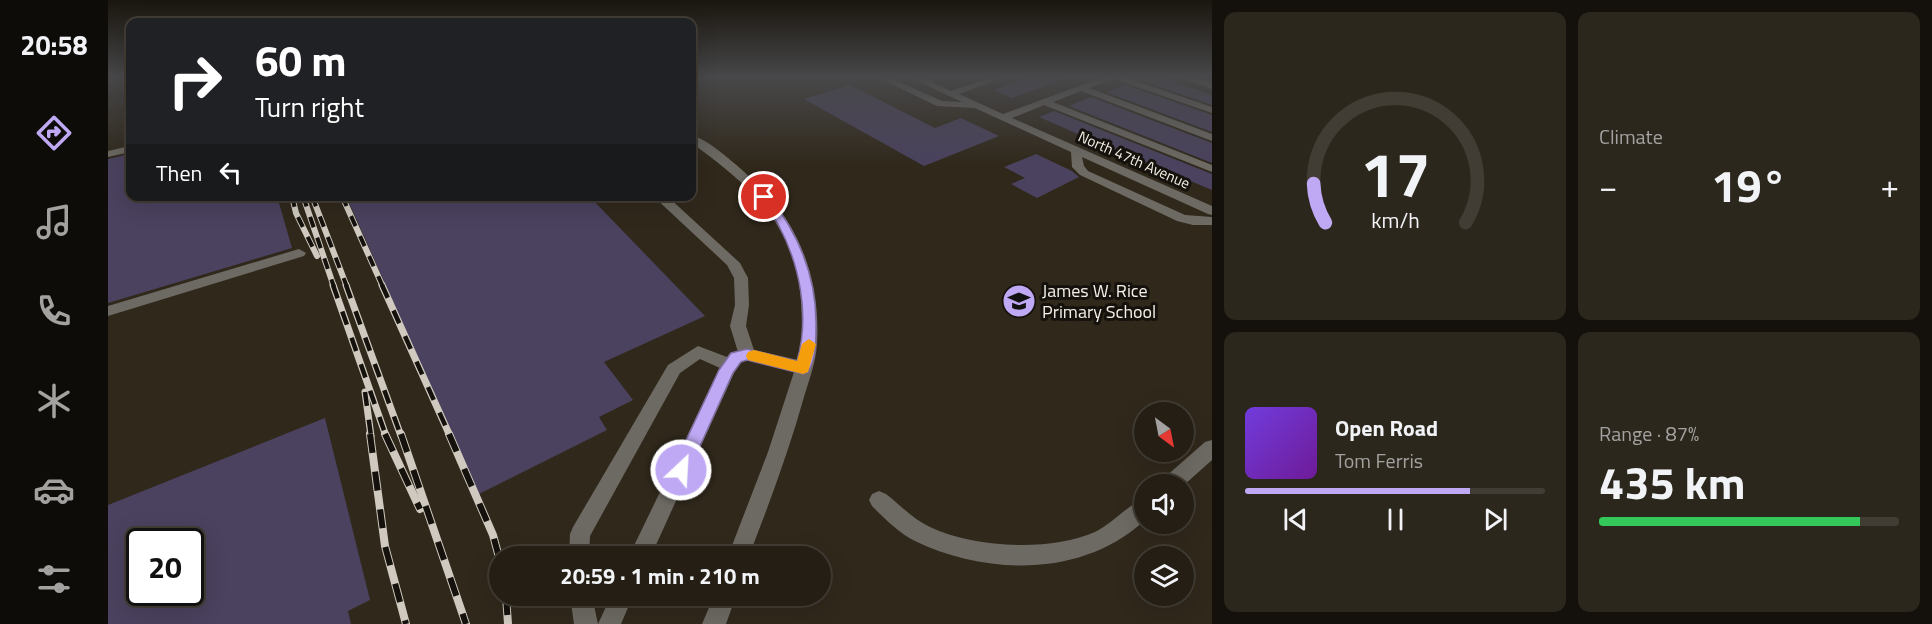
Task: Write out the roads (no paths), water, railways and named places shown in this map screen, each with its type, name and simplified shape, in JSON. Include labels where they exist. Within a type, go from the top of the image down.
[{"type":"street","name":"North 47th Avenue","points":[[978,106],[1212,211]]},
{"type":"street","points":[[1004,117],[1034,106]]},
{"type":"street","points":[[1055,106],[1212,169]]},
{"type":"street","points":[[1128,106],[1212,138]]},
{"type":"street","points":[[696,141],[742,176],[764,197],[782,221],[796,249],[810,301],[809,346],[792,411],[743,546]]},
{"type":"street","points":[[108,154],[126,150]]},
{"type":"street","points":[[1076,150],[1078,167],[1084,173],[1181,218],[1193,221],[1212,221]]},
{"type":"street","points":[[665,201],[733,263],[741,278],[742,304],[738,326],[747,354]]},
{"type":"street","points":[[108,311],[299,253]]},
{"type":"street","points":[[579,546],[580,534],[674,369],[698,352],[730,365]]},
{"type":"street","points":[[645,546],[730,365],[736,357],[747,354],[803,368]]},
{"type":"street","points":[[1182,474],[1212,448]]},
{"type":"street","points":[[879,500],[905,522],[934,538],[977,551],[1020,555],[1050,554],[1102,539],[1134,517]]},
{"type":"street","points":[[583,606],[586,624]]},
{"type":"street","points":[[609,624],[617,606]]},
{"type":"street","points":[[714,624],[720,606]]},
{"type":"railway","points":[[293,201],[296,213],[317,256]]},
{"type":"railway","points":[[305,201],[334,287]]},
{"type":"railway","points":[[314,201],[347,287]]},
{"type":"railway","points":[[344,201],[383,287]]},
{"type":"railway","points":[[333,285],[386,436]]},
{"type":"railway","points":[[346,285],[401,436]]},
{"type":"railway","points":[[382,285],[450,436]]},
{"type":"railway","points":[[365,392],[371,436]]},
{"type":"railway","points":[[370,434],[385,546],[406,624]]},
{"type":"railway","points":[[385,434],[420,509]]},
{"type":"railway","points":[[401,434],[466,624]]},
{"type":"railway","points":[[449,434],[496,546]]},
{"type":"railway","points":[[507,606],[508,624]]},
{"type":"place","name":"James W. Rice Primary School","points":[[1019,301]]}]
